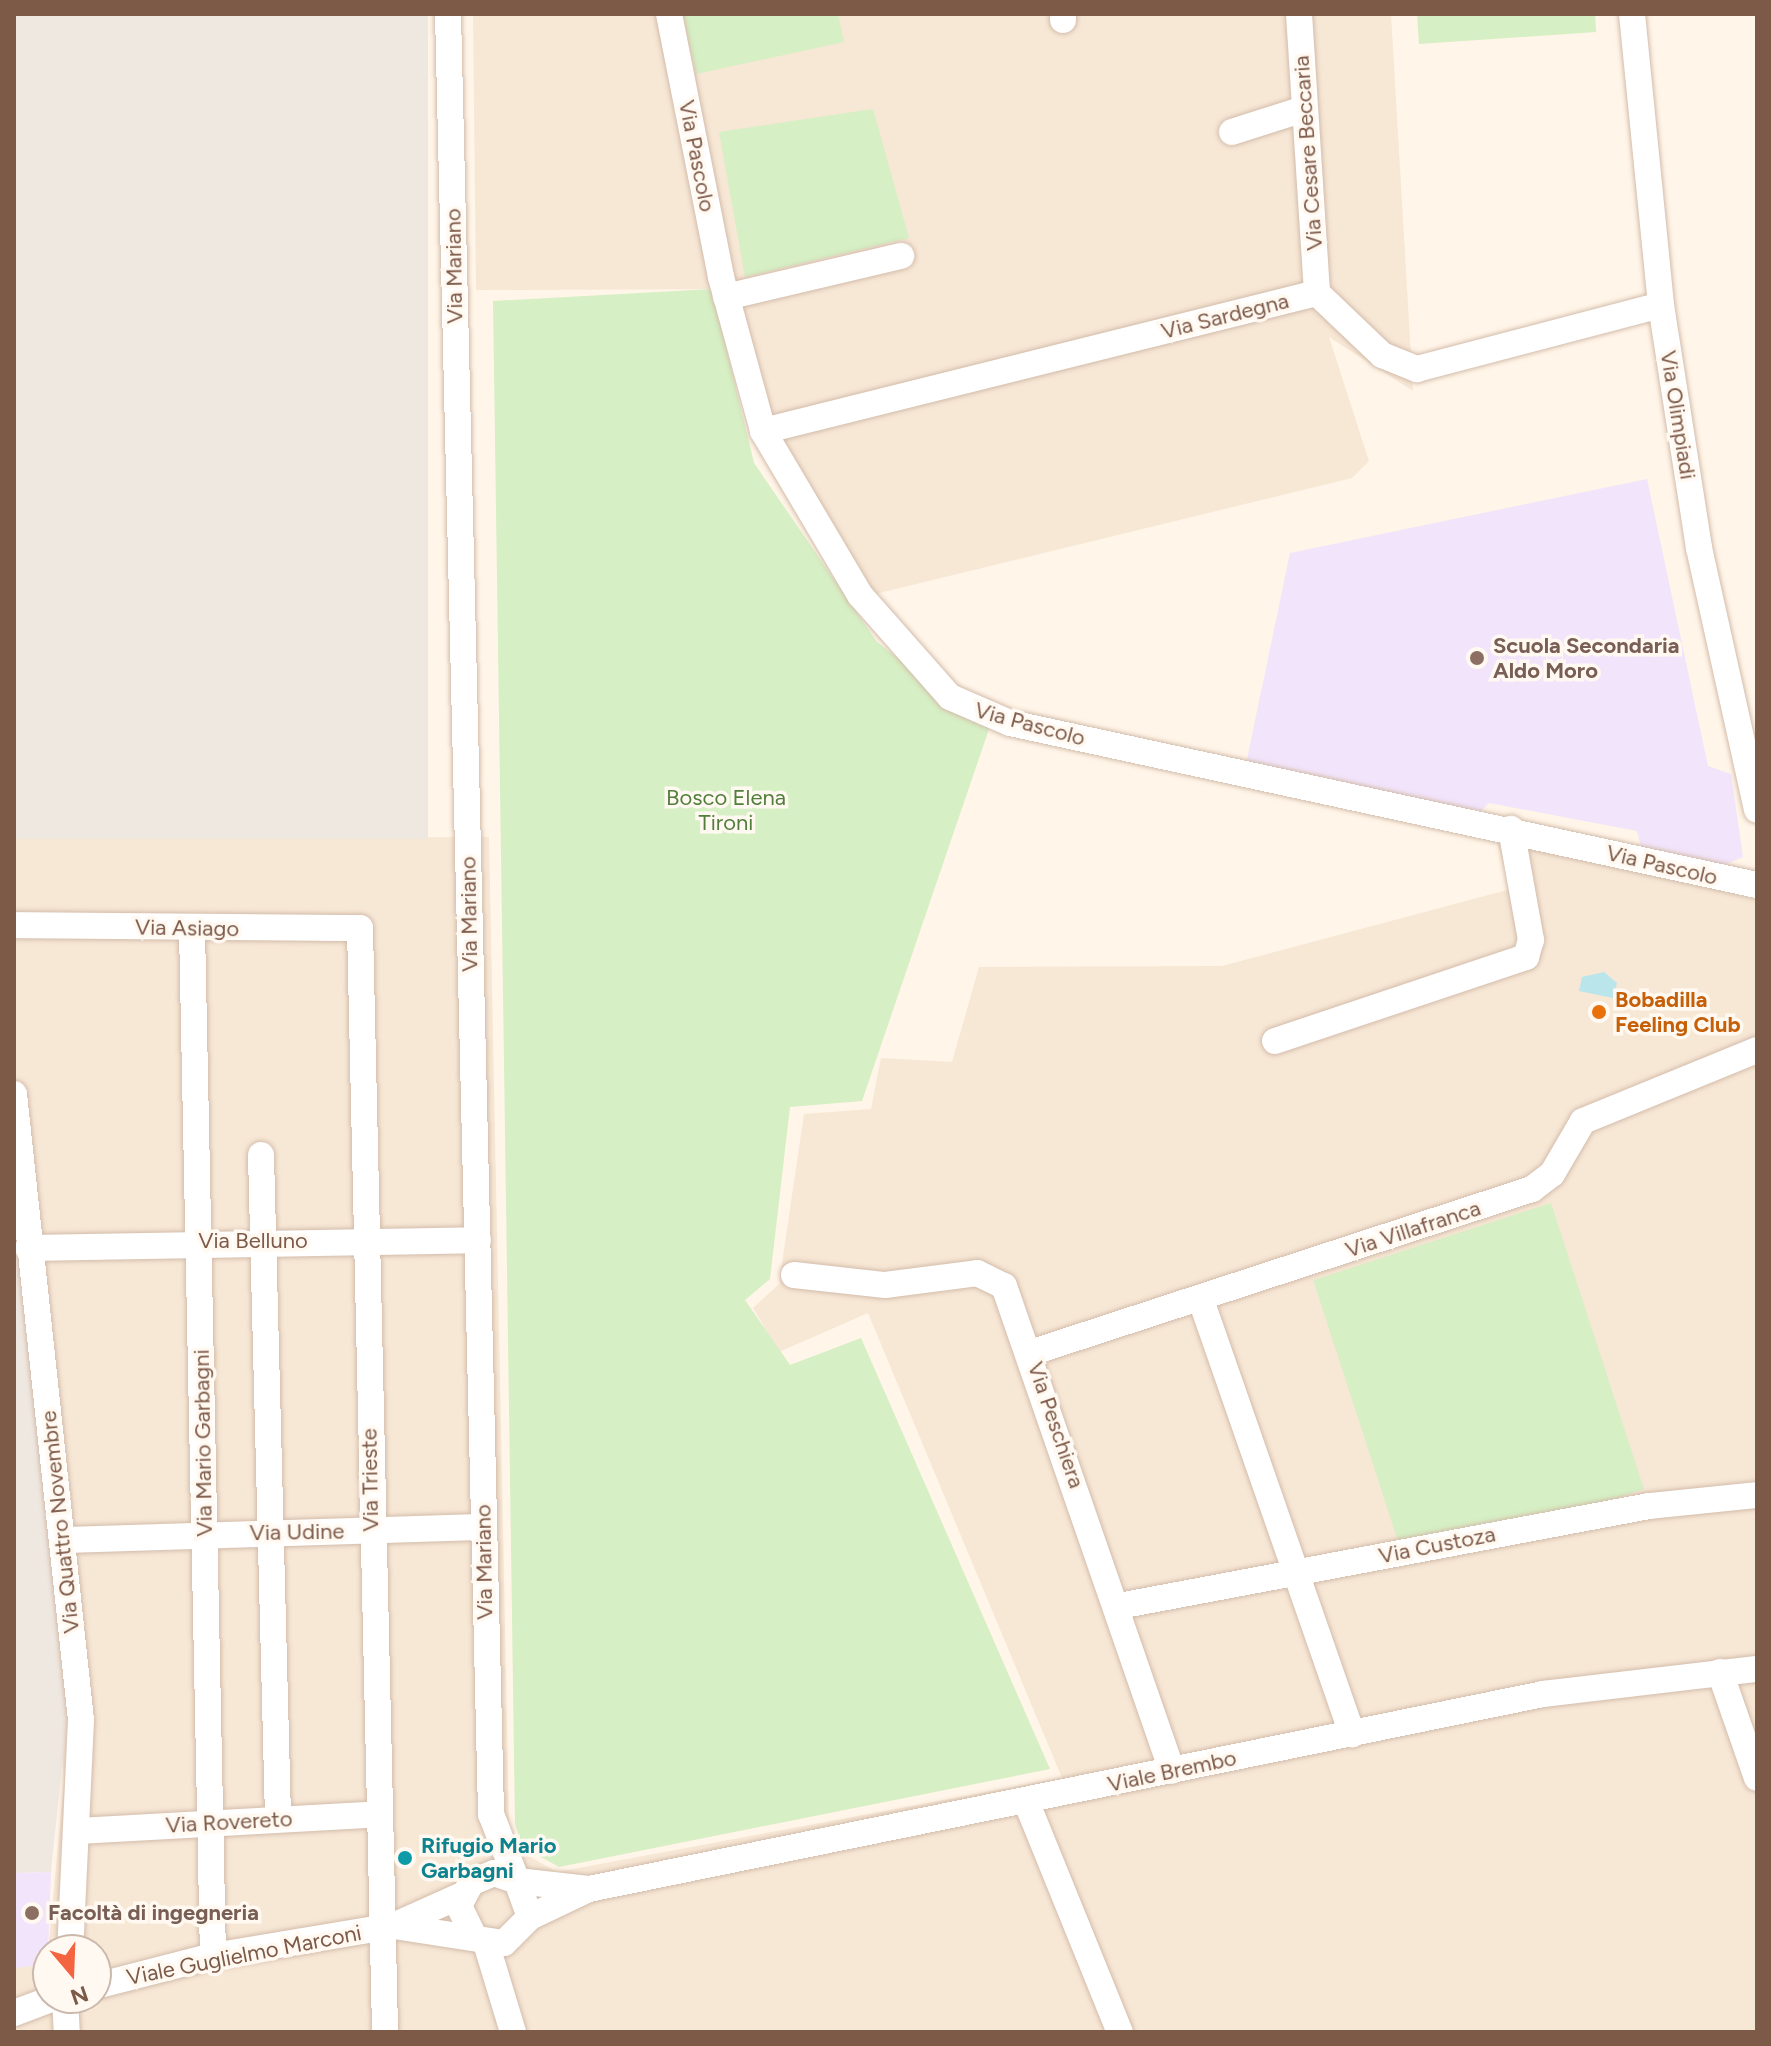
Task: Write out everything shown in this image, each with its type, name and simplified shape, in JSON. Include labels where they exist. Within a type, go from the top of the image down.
[{"type":"street","name":"Via Mariano","points":[[448,14],[491,1814],[517,1881]]},
{"type":"street","name":"Via Pascolo","points":[[669,14],[726,297],[763,431],[867,605],[939,688],[968,708],[1757,885]]},
{"type":"street","name":"Via Cesare Beccaria","points":[[1299,14],[1317,293]]},
{"type":"street","name":"Via Olimpiadi","points":[[1632,14],[1661,305],[1699,548],[1757,810]]},
{"type":"street","points":[[1232,132],[1304,109]]},
{"type":"street","points":[[726,297],[901,256]]},
{"type":"street","name":"Via Sardegna","points":[[763,431],[1317,293],[1382,355],[1417,369],[1661,305]]},
{"type":"street","points":[[1275,1041],[1526,957],[1531,940],[1511,829]]},
{"type":"street","name":"Via Asiago","points":[[14,925],[192,929],[360,928]]},
{"type":"street","name":"Via Trieste","points":[[360,928],[371,1531],[380,1814],[387,1927],[385,2032]]},
{"type":"street","name":"Via Mario Garbagni","points":[[192,929],[213,1956]]},
{"type":"street","name":"Via Villafranca","points":[[1030,1353],[1201,1300],[1532,1189],[1552,1174],[1569,1134],[1587,1118],[1757,1050]]},
{"type":"street","name":"Via Quattro Novembre","points":[[14,1094],[28,1248],[81,1720],[71,1934]]},
{"type":"street","points":[[261,1155],[267,1242],[278,1819]]},
{"type":"street","name":"Via Belluno","points":[[28,1248],[199,1241],[478,1240]]},
{"type":"street","name":"Via Peschiera","points":[[794,1275],[885,1285],[990,1275],[1008,1292],[1119,1606],[1172,1771]]},
{"type":"street","points":[[1201,1300],[1352,1734]]},
{"type":"street","name":"Via Custoza","points":[[1119,1606],[1649,1506],[1757,1495]]},
{"type":"street","name":"Via Udine","points":[[63,1540],[483,1527]]},
{"type":"street","name":"Viale Brembo","points":[[517,1881],[589,1889],[1567,1690],[1757,1669]]},
{"type":"street","points":[[1720,1672],[1757,1778]]},
{"type":"street","points":[[1026,1801],[1120,2032]]},
{"type":"street","name":"Via Rovereto","points":[[78,1831],[380,1814]]},
{"type":"street","name":"Via Mariano","points":[[466,1889],[491,1814]]},
{"type":"street","name":"Viale Guglielmo Marconi","points":[[112,1982],[213,1956],[387,1927],[494,1873],[517,1881]]},
{"type":"street","points":[[506,1996],[525,1926],[517,1881]]},
{"type":"street","points":[[466,1889],[461,1918],[480,1940],[506,1996],[513,2032]]},
{"type":"street","name":"Viale Brembo","points":[[525,1926],[589,1889]]},
{"type":"street","name":"Viale Guglielmo Marconi","points":[[387,1927],[480,1940],[525,1926]]},
{"type":"shaded area","points":[[14,14],[428,14],[428,839],[14,839]]},
{"type":"shaded area","points":[[473,14],[1391,14],[1413,391],[1329,337],[1369,461],[1352,478],[875,594],[767,412],[735,289],[476,290]]},
{"type":"shaded area","name":"Scuola Secondaria Aldo Moro","points":[[1647,479],[1708,766],[1731,774],[1743,857],[1724,865],[1642,851],[1637,831],[1489,803],[1476,816],[1246,764],[1290,553]]},
{"type":"shaded area","points":[[1494,833],[1757,900],[1757,2032],[14,2032],[14,1968],[32,1966],[32,2014],[112,2014],[112,1934],[50,1934],[64,1782],[14,1157],[14,839],[489,837],[509,1825],[518,1850],[557,1872],[1062,1778],[868,1313],[779,1352],[753,1308],[779,1284],[804,1114],[871,1109],[881,1058],[952,1062],[979,967],[1222,966],[1511,889]]},
{"type":"shaded area","points":[[14,1157],[71,1679],[51,1872],[14,1873]]},
{"type":"shaded area","name":"Facoltà di ingegneria","points":[[51,1872],[49,1934],[32,1934],[32,1966],[14,1968],[14,1873]]},
{"type":"green space","points":[[683,14],[838,14],[844,42],[696,74]]},
{"type":"green space","points":[[1417,14],[1595,14],[1596,32],[1419,44]]},
{"type":"green space","points":[[873,109],[909,238],[745,277],[719,132]]},
{"type":"green space","name":"Bosco Elena Tironi","points":[[712,289],[754,463],[877,642],[989,729],[862,1101],[790,1107],[770,1279],[745,1300],[790,1365],[861,1338],[1050,1769],[559,1867],[523,1847],[515,1824],[493,301]]},
{"type":"green space","points":[[1551,1203],[1644,1489],[1406,1567],[1313,1280]]},
{"type":"water","points":[[1604,972],[1617,983],[1613,998],[1579,991],[1582,977]]},
{"type":"place","name":"Scuola Secondaria Aldo Moro","points":[[1477,658]]},
{"type":"place","name":"Bobadilla Feeling Club","points":[[1599,1012]]},
{"type":"place","name":"Rifugio Mario Garbagni","points":[[405,1858]]},
{"type":"place","name":"Facoltà di ingegneria","points":[[32,1913]]}]
